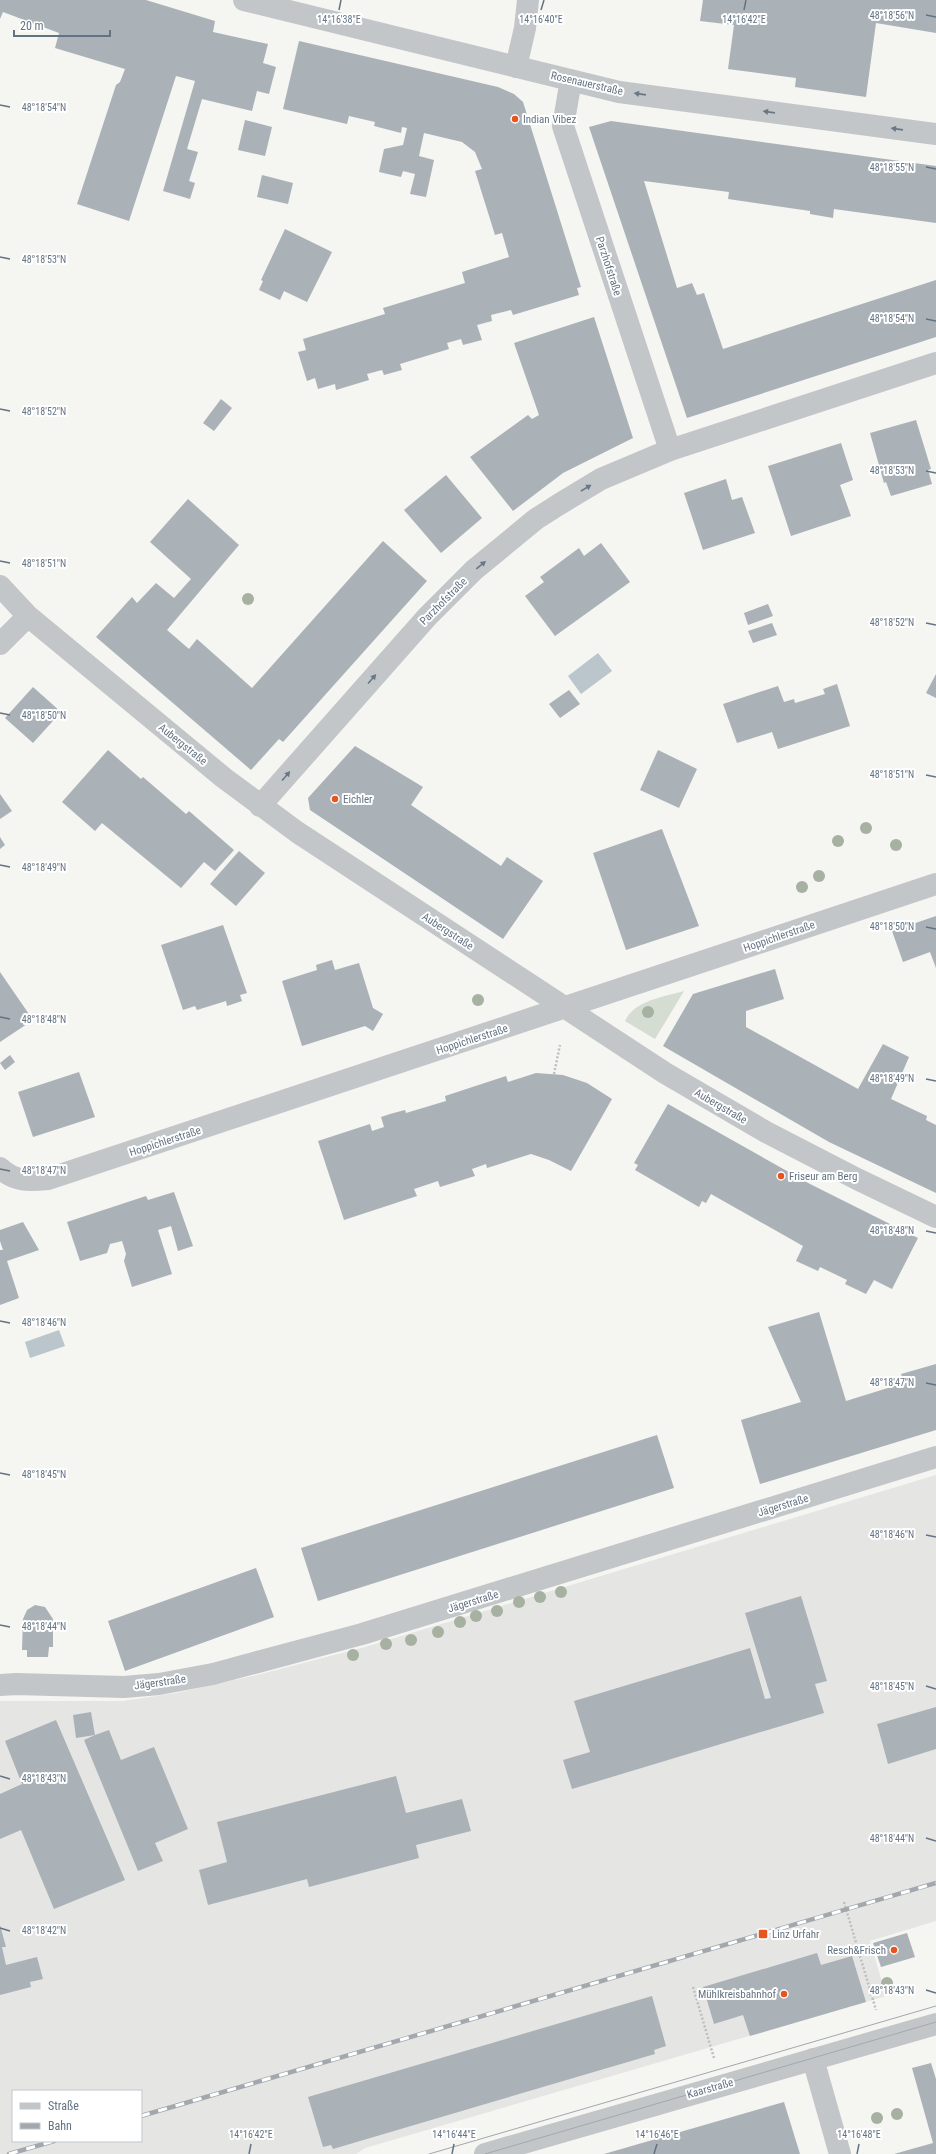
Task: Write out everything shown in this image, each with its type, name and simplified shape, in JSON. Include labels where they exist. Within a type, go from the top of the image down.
[{"type":"street","name":"Rosenauerstraße","points":[[244,0],[619,92],[936,134]]},
{"type":"street","points":[[516,67],[525,28],[528,0]]},
{"type":"street","name":"Parzhofstraße","points":[[571,80],[563,126],[670,450]]},
{"type":"street","name":"Parzhofstraße","points":[[260,806],[427,617],[474,570],[536,519],[601,479],[670,450],[936,363]]},
{"type":"street","name":"Aubergstraße","points":[[0,586],[28,616],[260,806],[297,832],[644,1061],[766,1132],[857,1179],[936,1217]]},
{"type":"street","points":[[0,644],[28,616]]},
{"type":"street","name":"Hoppichlerstraße","points":[[3,1171],[26,1181],[48,1179],[936,884]]},
{"type":"street","name":"Jägerstraße","points":[[0,1685],[16,1684],[124,1687],[159,1684],[213,1674],[377,1630],[936,1458]]},
{"type":"street","name":"Kaarstraße","points":[[485,2154],[813,2058],[936,2024]]},
{"type":"street","points":[[813,2058],[840,2154]]},
{"type":"path","points":[[554,1074],[560,1045]]},
{"type":"path","points":[[844,1902],[876,2010]]},
{"type":"path","points":[[694,1987],[714,2058]]},
{"type":"shaded area","points":[[598,653],[612,671],[581,694],[568,676]]},
{"type":"shaded area","points":[[684,991],[655,1039],[625,1021],[636,1008],[643,1004],[651,1000]]},
{"type":"shaded area","points":[[59,1330],[65,1346],[30,1358],[25,1342]]},
{"type":"shaded area","points":[[936,1475],[936,1921],[870,1941],[886,1996],[365,2148],[356,2154],[0,2154],[0,1701],[123,1701],[176,1693],[257,1675],[365,1647]]},
{"type":"building","points":[[0,0],[146,0],[215,21],[213,32],[268,44],[263,63],[276,67],[269,94],[257,91],[252,111],[202,99],[187,149],[198,152],[189,181],[195,183],[190,199],[163,191],[195,81],[176,76],[129,221],[77,204],[116,85],[120,82],[125,69],[55,48],[59,33],[3,12],[0,19]]},
{"type":"building","points":[[703,0],[936,0],[936,33],[876,23],[866,97],[795,87],[796,78],[728,69],[734,25],[700,21]]},
{"type":"building","points":[[299,41],[498,87],[514,94],[523,102],[581,287],[577,288],[579,295],[513,315],[511,310],[491,315],[492,321],[477,325],[482,340],[463,345],[461,339],[447,343],[449,349],[400,364],[402,370],[384,375],[382,370],[367,374],[369,380],[336,390],[335,384],[318,389],[315,378],[307,381],[298,352],[306,350],[303,339],[385,314],[383,308],[465,283],[462,272],[509,257],[502,233],[495,235],[475,171],[482,169],[475,152],[462,142],[424,133],[419,156],[434,160],[426,197],[410,194],[415,174],[403,171],[401,177],[379,172],[384,149],[403,145],[407,128],[402,127],[401,133],[374,126],[375,122],[349,116],[347,124],[283,109]]},
{"type":"building","points":[[245,120],[272,127],[265,156],[238,150]]},
{"type":"building","points":[[611,121],[936,166],[936,223],[834,209],[833,218],[810,214],[810,211],[728,199],[729,192],[644,181],[677,288],[692,283],[697,295],[704,293],[723,349],[936,280],[936,337],[687,418],[589,127]]},
{"type":"building","points":[[262,175],[293,183],[288,204],[257,197]]},
{"type":"building","points":[[285,229],[332,252],[307,302],[284,291],[280,300],[259,290],[263,281],[261,280]]},
{"type":"building","points":[[594,317],[633,438],[563,473],[513,511],[470,457],[528,415],[532,419],[539,415],[514,343]]},
{"type":"building","points":[[221,399],[232,408],[214,431],[203,423]]},
{"type":"building","points":[[916,420],[931,469],[928,470],[932,484],[891,496],[886,482],[884,483],[870,433]]},
{"type":"building","points":[[841,443],[853,480],[840,485],[851,516],[791,536],[768,466]]},
{"type":"building","points":[[446,475],[482,518],[441,553],[404,510]]},
{"type":"building","points":[[726,479],[732,500],[742,497],[755,533],[703,550],[684,493]]},
{"type":"building","points":[[188,499],[239,545],[167,630],[189,649],[197,639],[252,688],[383,541],[427,581],[283,742],[279,739],[251,770],[96,637],[132,597],[137,603],[156,583],[174,598],[191,579],[150,542]]},
{"type":"building","points":[[601,543],[630,582],[555,636],[525,596],[544,582],[540,577],[579,548],[584,556]]},
{"type":"building","points":[[768,604],[773,616],[748,625],[744,613]]},
{"type":"building","points":[[772,623],[777,635],[753,643],[748,631]]},
{"type":"building","points":[[936,674],[936,698],[926,693]]},
{"type":"building","points":[[837,684],[850,726],[778,749],[772,732],[737,743],[723,704],[778,686],[784,702],[794,699],[795,703],[825,694],[823,689]]},
{"type":"building","points":[[33,687],[61,712],[33,743],[5,718]]},
{"type":"building","points":[[569,690],[580,704],[560,718],[549,704]]},
{"type":"building","points":[[355,746],[423,787],[411,805],[501,866],[507,857],[543,881],[503,939],[310,810],[308,798]]},
{"type":"building","points":[[108,750],[141,779],[143,777],[186,814],[189,811],[234,850],[215,871],[204,862],[181,888],[102,823],[95,831],[62,802]]},
{"type":"building","points":[[658,750],[697,769],[679,808],[640,790]]},
{"type":"building","points":[[0,794],[12,811],[0,819]]},
{"type":"building","points":[[662,829],[699,926],[626,950],[593,853]]},
{"type":"building","points":[[0,837],[5,845],[0,849]]},
{"type":"building","points":[[239,851],[265,873],[236,906],[210,884]]},
{"type":"building","points":[[936,916],[936,968],[930,952],[903,962],[892,931]]},
{"type":"building","points":[[223,925],[247,993],[240,995],[242,1001],[227,1006],[226,1001],[197,1010],[195,1006],[183,1010],[161,945]]},
{"type":"building","points":[[332,960],[335,970],[359,963],[373,1008],[383,1014],[373,1031],[365,1026],[302,1046],[282,981],[317,970],[316,965]]},
{"type":"building","points":[[775,969],[784,999],[746,1011],[746,1027],[858,1089],[883,1044],[909,1057],[891,1099],[927,1116],[926,1120],[936,1125],[936,1193],[829,1142],[663,1046],[693,994]]},
{"type":"building","points":[[0,972],[33,1020],[0,1042]]},
{"type":"building","points":[[10,1055],[15,1062],[5,1070],[0,1063]]},
{"type":"building","points":[[79,1072],[95,1117],[33,1137],[18,1092]]},
{"type":"building","points":[[536,1073],[563,1075],[587,1083],[612,1099],[571,1171],[549,1160],[531,1154],[487,1168],[486,1164],[472,1169],[475,1176],[440,1187],[438,1181],[414,1189],[417,1196],[344,1220],[318,1141],[370,1124],[372,1131],[384,1127],[381,1117],[405,1110],[406,1113],[446,1101],[445,1096],[506,1076],[508,1082]]},
{"type":"building","points":[[668,1104],[810,1184],[918,1238],[892,1289],[874,1280],[866,1294],[845,1284],[847,1280],[820,1267],[818,1271],[796,1261],[803,1246],[711,1194],[706,1203],[702,1201],[699,1207],[635,1170],[638,1165],[634,1163]]},
{"type":"building","points":[[174,1192],[193,1246],[178,1251],[171,1226],[158,1230],[172,1274],[132,1287],[124,1261],[126,1254],[122,1241],[110,1244],[107,1253],[80,1261],[67,1222],[146,1196],[148,1200]]},
{"type":"building","points":[[23,1222],[39,1250],[7,1261],[19,1298],[0,1305],[0,1250],[3,1250],[0,1241],[0,1230]]},
{"type":"building","points":[[819,1312],[846,1401],[904,1383],[901,1374],[936,1364],[936,1430],[760,1484],[741,1420],[801,1402],[768,1327]]},
{"type":"building","points":[[657,1435],[674,1488],[318,1601],[301,1548]]},
{"type":"building","points":[[256,1568],[274,1617],[125,1671],[108,1621]]},
{"type":"building","points":[[801,1596],[827,1681],[815,1684],[824,1713],[572,1789],[563,1760],[590,1752],[574,1701],[750,1648],[765,1699],[771,1698],[745,1613]]},
{"type":"building","points":[[35,1605],[45,1607],[53,1619],[53,1647],[49,1647],[48,1657],[27,1657],[27,1650],[22,1650],[23,1619],[27,1610]]},
{"type":"building","points":[[936,1707],[936,1749],[888,1764],[877,1724]]},
{"type":"building","points":[[91,1712],[95,1735],[76,1738],[73,1715]]},
{"type":"building","points":[[56,1720],[125,1880],[54,1909],[21,1830],[0,1839],[0,1794],[22,1784],[5,1741]]},
{"type":"building","points":[[109,1730],[121,1760],[154,1747],[188,1829],[155,1843],[163,1861],[138,1871],[84,1740]]},
{"type":"building","points":[[396,1776],[406,1813],[462,1799],[471,1831],[416,1845],[419,1858],[309,1887],[307,1879],[208,1905],[199,1870],[227,1862],[217,1822]]},
{"type":"building","points":[[0,1925],[6,1947],[2,1947],[6,1965],[37,1957],[43,1979],[30,1982],[31,1987],[0,1995]]},
{"type":"building","name":"Resch&Frisch","points":[[907,1933],[915,1957],[881,1967],[873,1943]]},
{"type":"building","name":"Mühlkreisbahnhof","points":[[817,1953],[821,1965],[852,1956],[866,2002],[750,2036],[743,2015],[714,2024],[703,1987]]},
{"type":"building","points":[[652,1996],[666,2046],[654,2050],[655,2054],[333,2149],[331,2145],[323,2147],[308,2097]]},
{"type":"building","points":[[931,2063],[936,2079],[936,2154],[894,2154],[933,2143],[912,2068]]},
{"type":"building","points":[[784,2102],[800,2154],[604,2154]]},
{"type":"tram line","points":[[429,2154],[936,2006]]},
{"type":"tram line","points":[[485,2154],[936,2022]]},
{"type":"railway","points":[[142,2116],[936,1883]]},
{"type":"railway","points":[[9,2154],[51,2142]]},
{"type":"place","name":"Indian Vibez","points":[[515,119]]},
{"type":"place","name":"Eichler","points":[[335,799]]},
{"type":"place","name":"Friseur am Berg","points":[[781,1176]]},
{"type":"place","name":"Linz Urfahr","points":[[763,1934]]},
{"type":"place","name":"Resch&Frisch","points":[[894,1950]]},
{"type":"place","name":"Mühlkreisbahnhof","points":[[784,1994]]}]
